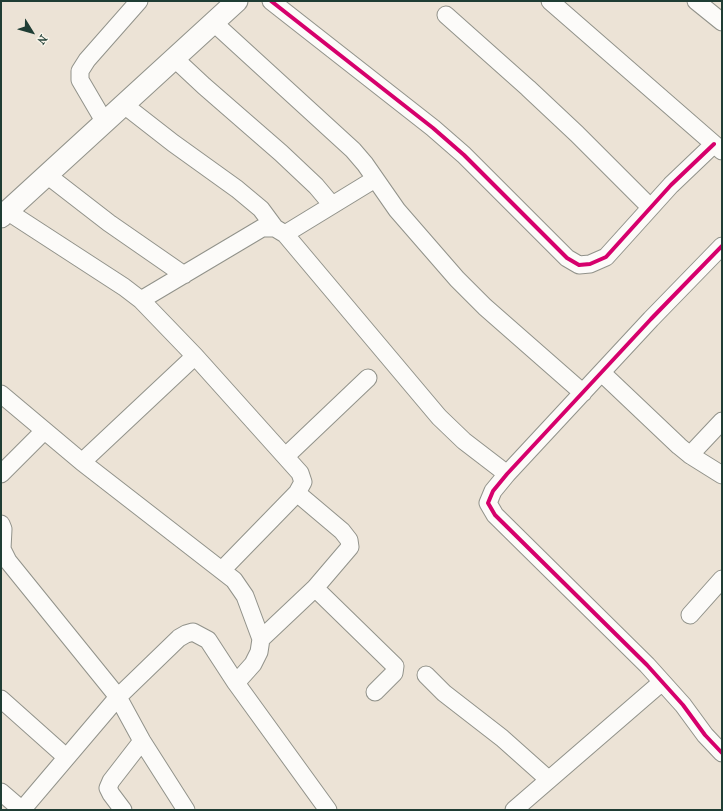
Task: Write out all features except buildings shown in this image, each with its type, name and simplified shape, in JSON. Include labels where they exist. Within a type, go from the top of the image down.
[{"type":"street","points":[[104,121],[80,80],[80,71],[87,60],[139,1]]},
{"type":"street","points":[[222,570],[297,493],[303,482],[300,473],[195,356],[141,300],[124,287],[4,214],[237,1]]},
{"type":"street","points":[[271,1],[433,128],[464,155],[567,258],[579,265],[590,264],[606,256],[671,185],[718,148],[550,1]]},
{"type":"street","points":[[696,1],[722,22]]},
{"type":"street","points":[[446,15],[534,93],[650,207]]},
{"type":"street","points":[[213,22],[353,150],[397,210],[462,284],[485,307],[583,394]]},
{"type":"street","points":[[174,58],[281,153],[316,186],[332,205]]},
{"type":"street","points":[[123,104],[173,143],[237,189],[261,209],[439,417],[464,441],[507,474]]},
{"type":"street","points":[[47,175],[109,223],[184,275]]},
{"type":"street","points":[[141,300],[262,228],[280,231],[332,205],[375,179]]},
{"type":"street","points":[[721,749],[647,664],[495,515],[488,503],[493,491],[507,474],[583,394],[651,319],[722,246]]},
{"type":"street","points":[[82,462],[195,356]]},
{"type":"street","points":[[602,373],[679,446],[690,455],[722,475]]},
{"type":"street","points":[[286,456],[368,378]]},
{"type":"street","points":[[1,394],[82,462],[234,580],[245,596],[261,639],[260,652],[253,664],[236,683]]},
{"type":"street","points":[[690,455],[722,421]]},
{"type":"street","points":[[1,474],[44,431]]},
{"type":"street","points":[[261,639],[315,588],[350,547],[349,540],[342,531],[297,493]]},
{"type":"street","points":[[1,524],[3,529],[2,549],[8,561],[118,697],[142,741],[186,810]]},
{"type":"street","points":[[690,615],[722,579]]},
{"type":"street","points":[[315,588],[395,666],[394,673],[375,692]]},
{"type":"street","points":[[1,792],[22,810],[118,697],[179,638],[193,632],[208,640],[236,683],[328,810]]},
{"type":"street","points":[[426,675],[444,693],[502,738],[548,780]]},
{"type":"street","points":[[514,810],[662,682]]},
{"type":"street","points":[[1,699],[66,757]]},
{"type":"street","points":[[123,810],[108,788],[111,781],[142,741]]},
{"type":"cycle path","points":[[271,1],[433,128],[464,155],[567,258],[579,265],[590,264],[606,257],[671,185],[714,144]]},
{"type":"cycle path","points":[[722,246],[651,319],[507,474],[493,491],[488,503],[495,515],[647,665],[683,705],[705,735],[722,753]]}]
